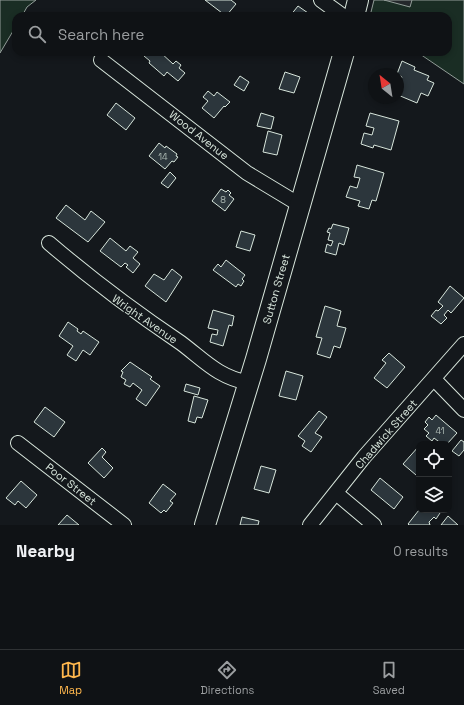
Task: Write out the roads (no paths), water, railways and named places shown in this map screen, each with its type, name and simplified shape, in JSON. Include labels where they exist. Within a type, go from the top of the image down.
[{"type":"highway","points":[[355,12],[358,0]]},
{"type":"highway","name":"Sutton Street","points":[[205,525],[248,383],[343,56]]},
{"type":"street","points":[[321,0],[338,12]]},
{"type":"street","name":"Wood Avenue","points":[[101,60],[247,173],[300,205]]},
{"type":"street","name":"Wright Avenue","points":[[49,243],[117,299],[191,351],[214,370],[232,380],[248,383]]},
{"type":"street","name":"Chadwick Street","points":[[310,525],[364,457],[464,344]]},
{"type":"street","points":[[434,379],[464,410]]},
{"type":"street","name":"Poor Street","points":[[18,443],[124,525]]},
{"type":"street","points":[[336,493],[374,525]]}]
